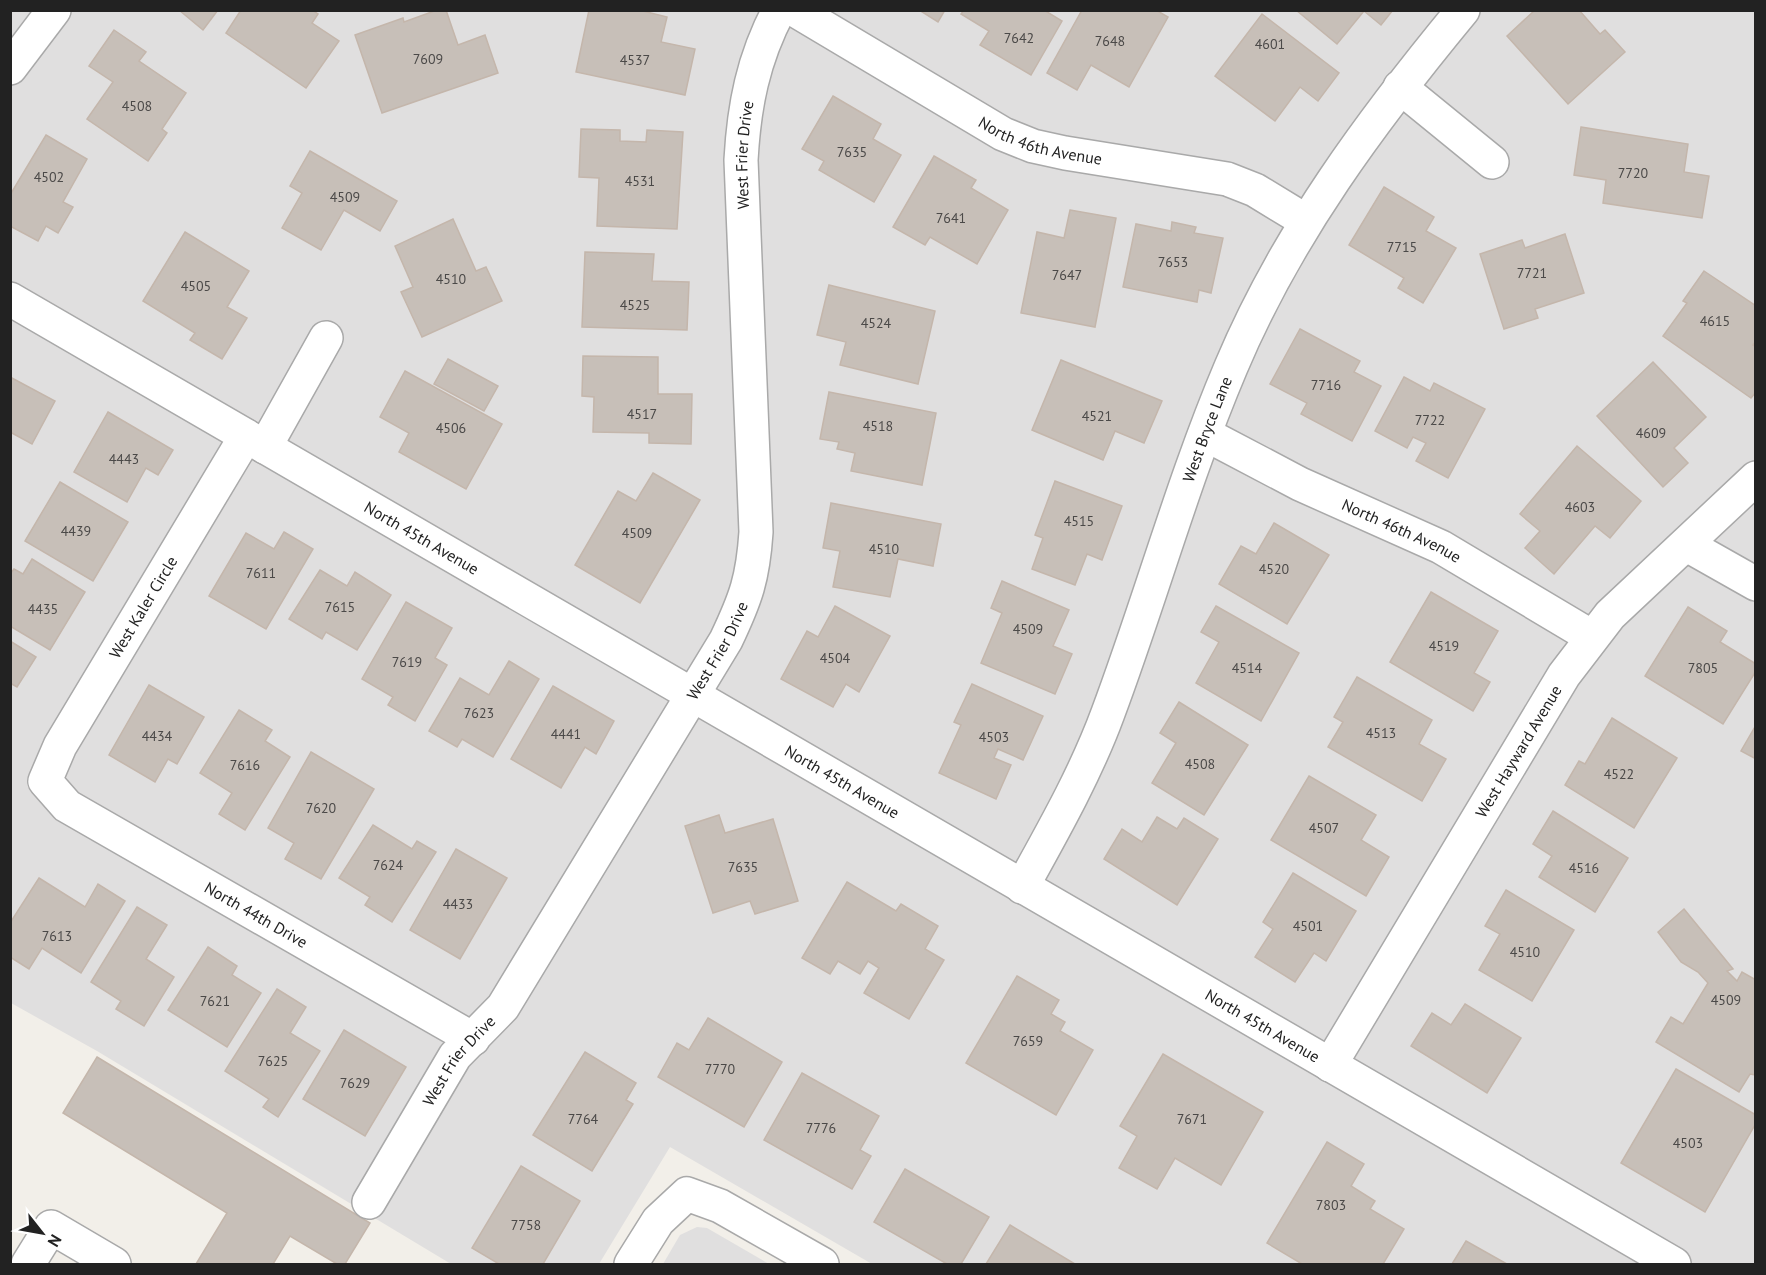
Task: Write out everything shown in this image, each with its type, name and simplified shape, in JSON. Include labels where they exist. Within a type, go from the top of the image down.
[{"type":"street","points":[[10,68],[54,10]]},
{"type":"street","name":"West Frier Drive","points":[[369,1202],[455,1056],[503,1007],[726,640],[741,608],[753,573],[756,532],[741,160],[744,112],[755,62],[778,10]]},
{"type":"street","name":"North 46th Avenue","points":[[795,10],[1003,134],[1033,146],[1065,153],[1227,179],[1255,190],[1306,221]]},
{"type":"street","name":"West Bryce Lane","points":[[1022,887],[1080,779],[1107,715],[1205,434],[1232,365],[1306,221],[1352,151],[1400,87],[1464,10]]},
{"type":"street","points":[[1400,87],[1492,162]]},
{"type":"street","name":"North 45th Avenue","points":[[10,299],[1674,1264]]},
{"type":"street","name":"West Kaler Circle","points":[[45,781],[60,747],[255,441],[326,338]]},
{"type":"street","name":"North 46th Avenue","points":[[1205,434],[1300,484],[1442,547],[1592,637]]},
{"type":"street","name":"West Hayward Avenue","points":[[1330,1065],[1564,675],[1610,615],[1687,545],[1755,478]]},
{"type":"street","points":[[1687,545],[1755,584]]},
{"type":"street","name":"North 44th Drive","points":[[45,781],[67,806],[473,1039]]},
{"type":"street","points":[[631,1264],[658,1221],[687,1194],[720,1206],[822,1264]]},
{"type":"street","points":[[28,1264],[51,1227],[114,1264]]},
{"type":"shaded area","points":[[11,11],[1755,11],[1755,1264],[872,1264],[670,1147],[599,1264],[451,1264],[97,1051],[11,1003]]},
{"type":"shaded area","points":[[697,1227],[707,1228],[769,1264],[663,1264],[680,1235]]},
{"type":"building","points":[[179,10],[218,10],[203,30]]},
{"type":"building","points":[[241,10],[312,10],[318,14],[312,23],[339,41],[306,88],[226,33]]},
{"type":"building","points":[[437,10],[446,10],[458,45],[485,35],[498,73],[382,113],[355,35],[403,18],[404,22]]},
{"type":"building","points":[[589,10],[639,10],[667,17],[661,42],[695,49],[685,95],[576,72]]},
{"type":"building","points":[[919,10],[945,10],[938,22]]},
{"type":"building","points":[[964,10],[1044,10],[1062,21],[1031,75],[980,45],[989,31],[961,14]]},
{"type":"building","points":[[1082,10],[1156,10],[1168,17],[1129,87],[1091,65],[1077,90],[1047,73]]},
{"type":"building","points":[[1296,10],[1393,10],[1381,25],[1364,11],[1337,44]]},
{"type":"building","points":[[1535,10],[1579,10],[1600,34],[1605,30],[1625,52],[1568,104],[1507,36]]},
{"type":"building","points":[[1262,14],[1339,73],[1318,101],[1300,87],[1275,121],[1215,76]]},
{"type":"building","points":[[114,30],[146,52],[139,61],[186,93],[162,129],[167,133],[148,161],[87,119],[113,82],[89,66]]},
{"type":"building","points":[[833,96],[881,124],[873,139],[901,155],[874,202],[819,170],[824,161],[802,149]]},
{"type":"building","points":[[1581,127],[1688,144],[1684,172],[1709,176],[1702,218],[1603,203],[1606,180],[1574,175]]},
{"type":"building","points":[[581,129],[620,130],[620,141],[646,142],[647,130],[683,132],[677,229],[597,226],[599,178],[579,177]]},
{"type":"building","points":[[46,135],[87,159],[63,202],[73,207],[58,233],[46,226],[38,241],[10,226],[10,195]]},
{"type":"building","points":[[310,151],[397,201],[380,231],[344,210],[321,250],[282,228],[302,193],[290,186]]},
{"type":"building","points":[[934,156],[976,180],[971,188],[1008,210],[977,264],[930,237],[925,245],[893,227]]},
{"type":"building","points":[[1384,187],[1434,217],[1426,231],[1456,248],[1423,303],[1398,288],[1404,278],[1349,245]]},
{"type":"building","points":[[1070,210],[1116,218],[1095,327],[1021,313],[1037,232],[1064,238]]},
{"type":"building","points":[[453,219],[476,271],[486,267],[502,301],[422,337],[401,292],[413,287],[395,246]]},
{"type":"building","points":[[1172,222],[1196,227],[1194,233],[1223,238],[1211,293],[1199,290],[1197,302],[1123,287],[1136,224],[1171,231]]},
{"type":"building","points":[[185,232],[249,271],[227,307],[247,318],[222,359],[190,340],[195,333],[143,301]]},
{"type":"building","points":[[1565,234],[1584,293],[1535,309],[1538,318],[1504,329],[1480,254],[1522,240],[1525,248]]},
{"type":"building","points":[[585,252],[654,254],[652,281],[689,282],[687,330],[582,327]]},
{"type":"building","points":[[1704,271],[1756,306],[1756,341],[1753,345],[1756,347],[1756,392],[1751,398],[1663,336],[1687,303],[1683,301]]},
{"type":"building","points":[[829,285],[935,311],[918,384],[840,365],[846,342],[817,335]]},
{"type":"building","points":[[1300,329],[1360,361],[1354,372],[1381,386],[1352,441],[1301,414],[1307,403],[1270,384]]},
{"type":"building","points":[[583,356],[658,357],[658,394],[692,394],[691,444],[649,443],[649,433],[593,432],[594,397],[582,396]]},
{"type":"building","points":[[448,359],[498,386],[484,411],[434,384]]},
{"type":"building","points":[[1061,360],[1162,401],[1144,443],[1115,431],[1103,460],[1032,430]]},
{"type":"building","points":[[1653,362],[1706,417],[1674,448],[1688,463],[1663,487],[1597,416]]},
{"type":"building","points":[[405,371],[502,424],[466,489],[399,452],[409,433],[380,417]]},
{"type":"building","points":[[10,377],[55,401],[32,444],[10,432]]},
{"type":"building","points":[[1404,377],[1430,391],[1434,383],[1485,409],[1448,478],[1416,461],[1426,443],[1413,437],[1407,448],[1375,431]]},
{"type":"building","points":[[829,392],[936,413],[922,485],[851,471],[855,453],[837,449],[839,442],[820,439]]},
{"type":"building","points":[[108,412],[173,450],[158,475],[146,468],[127,502],[74,472]]},
{"type":"building","points":[[1577,446],[1641,501],[1610,538],[1595,526],[1554,574],[1525,548],[1540,531],[1520,514]]},
{"type":"building","points":[[653,473],[700,500],[640,603],[575,565],[618,491],[636,501]]},
{"type":"building","points":[[1055,481],[1122,506],[1102,560],[1087,554],[1075,585],[1032,569],[1043,538],[1035,535]]},
{"type":"building","points":[[60,482],[128,522],[93,581],[25,541]]},
{"type":"building","points":[[831,503],[941,524],[933,566],[898,559],[890,597],[833,587],[840,551],[823,548]]},
{"type":"building","points":[[1274,523],[1329,555],[1287,624],[1219,584],[1241,546],[1256,554]]},
{"type":"building","points":[[284,532],[313,549],[266,629],[209,596],[246,533],[274,549]]},
{"type":"building","points":[[32,559],[85,592],[50,650],[10,626],[10,574],[14,569],[23,574]]},
{"type":"building","points":[[320,570],[347,586],[355,572],[391,595],[357,650],[326,632],[322,639],[289,619]]},
{"type":"building","points":[[1002,581],[1069,610],[1053,646],[1072,654],[1055,694],[981,663],[1002,613],[991,608]]},
{"type":"building","points":[[1431,592],[1498,631],[1474,673],[1490,682],[1473,711],[1390,662]]},
{"type":"building","points":[[406,602],[452,628],[435,658],[447,665],[415,721],[388,705],[393,697],[362,679]]},
{"type":"building","points":[[835,606],[890,636],[859,692],[846,684],[833,707],[781,679],[807,631],[818,637]]},
{"type":"building","points":[[1216,606],[1299,653],[1261,721],[1196,683],[1219,642],[1201,632]]},
{"type":"building","points":[[1688,607],[1727,631],[1720,642],[1756,664],[1756,671],[1723,724],[1645,676]]},
{"type":"building","points":[[10,641],[36,657],[17,687],[10,683]]},
{"type":"building","points":[[509,661],[539,679],[493,757],[462,739],[457,747],[429,731],[460,678],[489,695]]},
{"type":"building","points":[[1357,677],[1432,720],[1419,744],[1446,759],[1422,801],[1328,747],[1343,722],[1334,717]]},
{"type":"building","points":[[972,684],[1043,716],[1023,760],[998,749],[994,758],[1011,765],[996,799],[939,773],[961,725],[954,722]]},
{"type":"building","points":[[149,685],[204,717],[177,764],[168,759],[155,782],[109,755]]},
{"type":"building","points":[[553,686],[614,721],[596,754],[585,747],[561,788],[511,759]]},
{"type":"building","points":[[1179,702],[1248,745],[1204,815],[1152,783],[1176,743],[1160,733]]},
{"type":"building","points":[[239,710],[272,730],[265,741],[290,757],[245,830],[219,814],[232,793],[200,773]]},
{"type":"building","points":[[1612,718],[1677,758],[1634,828],[1565,785],[1579,761],[1585,764]]},
{"type":"building","points":[[1756,725],[1756,759],[1741,751]]},
{"type":"building","points":[[311,752],[374,789],[321,879],[285,859],[294,843],[268,828]]},
{"type":"building","points":[[1309,776],[1376,815],[1361,840],[1389,857],[1366,896],[1271,840]]},
{"type":"building","points":[[1553,811],[1628,858],[1595,912],[1539,877],[1552,856],[1533,844]]},
{"type":"building","points":[[719,815],[725,833],[773,819],[798,901],[755,914],[750,901],[713,913],[685,826]]},
{"type":"building","points":[[1157,817],[1177,829],[1184,818],[1218,839],[1177,905],[1104,859],[1122,829],[1142,842]]},
{"type":"building","points":[[373,825],[412,849],[417,841],[436,852],[392,922],[365,905],[370,897],[339,878]]},
{"type":"building","points":[[456,849],[507,878],[460,959],[410,930]]},
{"type":"building","points":[[1293,873],[1356,911],[1326,961],[1314,953],[1295,982],[1255,957],[1273,929],[1263,922]]},
{"type":"building","points":[[39,878],[85,907],[98,884],[125,901],[81,973],[42,948],[29,969],[10,957],[10,923]]},
{"type":"building","points":[[847,882],[896,911],[901,904],[938,926],[925,949],[944,960],[909,1019],[864,993],[879,968],[868,961],[860,974],[838,961],[830,974],[802,958]]},
{"type":"building","points":[[1506,890],[1574,930],[1532,1001],[1479,970],[1500,934],[1485,926]]},
{"type":"building","points":[[137,907],[167,925],[146,959],[174,977],[144,1026],[116,1009],[121,1001],[91,982]]},
{"type":"building","points":[[1684,909],[1733,969],[1727,971],[1737,981],[1742,972],[1756,980],[1756,1075],[1750,1074],[1739,1092],[1656,1042],[1671,1017],[1683,1024],[1708,983],[1698,972],[1681,962],[1658,932]]},
{"type":"building","points":[[208,947],[237,966],[232,975],[261,993],[227,1047],[168,1010]]},
{"type":"building","points":[[1017,976],[1059,1000],[1051,1014],[1065,1022],[1060,1031],[1093,1050],[1056,1115],[966,1063]]},
{"type":"building","points":[[277,989],[306,1007],[290,1033],[320,1051],[278,1117],[263,1107],[269,1099],[225,1071]]},
{"type":"building","points":[[1465,1004],[1521,1038],[1487,1093],[1411,1046],[1432,1013],[1451,1025]]},
{"type":"building","points":[[708,1018],[782,1062],[744,1127],[658,1077],[677,1043],[689,1050]]},
{"type":"building","points":[[344,1030],[406,1067],[365,1136],[303,1099]]},
{"type":"building","points":[[585,1052],[636,1083],[626,1100],[633,1104],[592,1171],[533,1135]]},
{"type":"building","points":[[1163,1054],[1263,1112],[1221,1185],[1175,1158],[1157,1189],[1119,1168],[1137,1136],[1120,1126]]},
{"type":"building","points":[[97,1057],[370,1223],[345,1264],[337,1264],[290,1236],[273,1264],[196,1264],[227,1213],[63,1113]]},
{"type":"building","points":[[1676,1069],[1756,1115],[1756,1123],[1705,1212],[1621,1163]]},
{"type":"building","points":[[802,1073],[879,1116],[860,1150],[871,1156],[852,1189],[764,1140]]},
{"type":"building","points":[[1327,1142],[1364,1164],[1351,1186],[1375,1201],[1370,1209],[1404,1229],[1383,1264],[1302,1264],[1267,1243]]},
{"type":"building","points":[[521,1166],[580,1201],[543,1264],[499,1264],[472,1248]]},
{"type":"building","points":[[905,1169],[989,1217],[961,1264],[947,1264],[874,1222]]},
{"type":"building","points":[[1010,1225],[1075,1264],[986,1264]]},
{"type":"building","points":[[1466,1241],[1507,1264],[1452,1264]]}]
